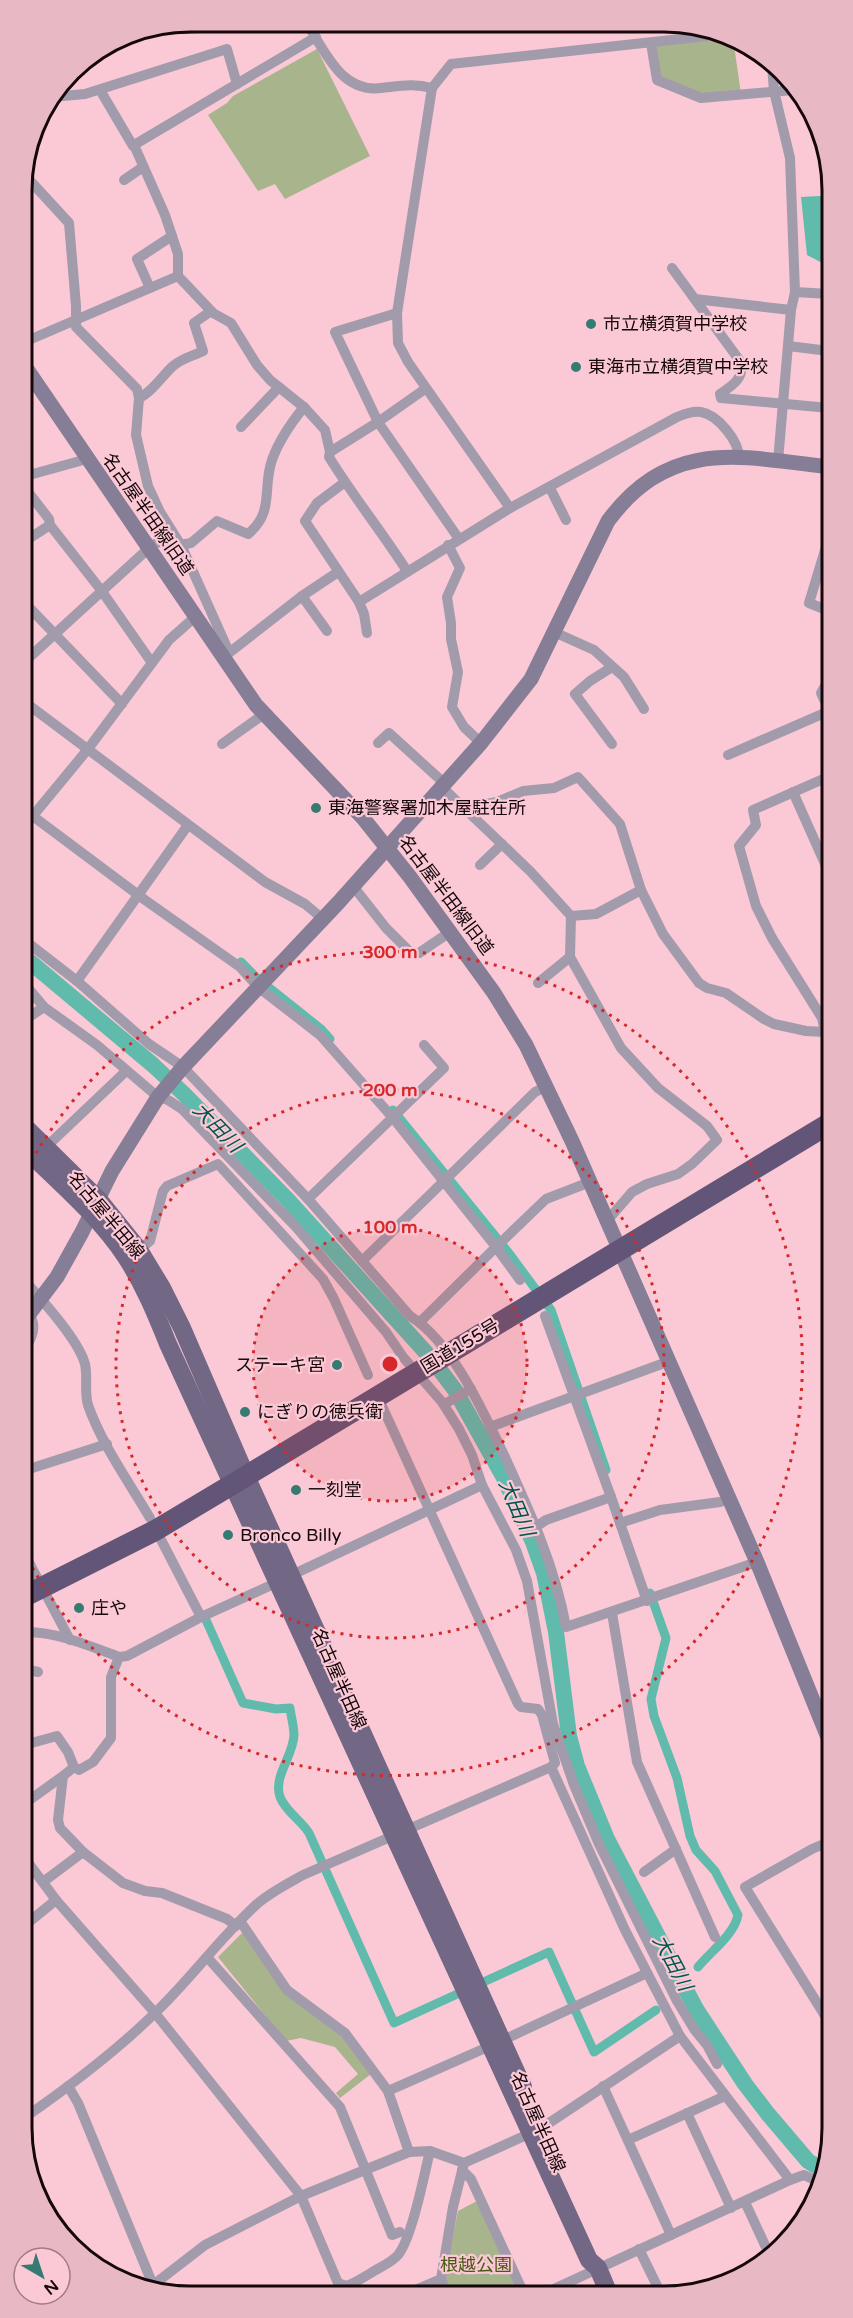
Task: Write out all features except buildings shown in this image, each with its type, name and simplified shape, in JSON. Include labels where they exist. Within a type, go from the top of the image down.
[{"type":"highway","name":"国道155号","points":[[31,1586],[153,1524],[237,1474],[414,1367],[441,1347],[613,1237],[822,1114]]},
{"type":"highway","name":"国道155号","points":[[613,1237],[822,1127]]},
{"type":"main road","name":"名古屋半田線","points":[[32,1156],[94,1206],[139,1250],[182,1328],[237,1474]]},
{"type":"main road","name":"名古屋半田線","points":[[94,1206],[151,1300],[168,1344],[237,1474],[536,2131],[598,2256],[598,2268],[606,2286]]},
{"type":"street","points":[[313,32],[336,67],[350,83],[369,89],[410,84],[432,88]]},
{"type":"street","points":[[316,37],[134,145],[172,236],[178,254],[178,276],[211,311],[231,323],[257,365],[304,407],[325,430],[329,457],[407,571]]},
{"type":"street","points":[[510,508],[425,389],[398,343],[397,313],[432,88],[450,64],[702,37]]},
{"type":"street","points":[[651,43],[657,80],[701,98],[786,90]]},
{"type":"street","points":[[61,97],[100,90],[227,49],[237,84]]},
{"type":"street","points":[[773,76],[774,91],[790,158],[795,292],[791,310],[778,461]]},
{"type":"street","points":[[100,90],[133,146]]},
{"type":"street","points":[[124,180],[143,167]]},
{"type":"street","points":[[32,183],[69,223],[76,327],[137,389],[139,398],[136,435],[148,486],[180,545],[226,654],[302,596],[338,572]]},
{"type":"street","points":[[150,288],[137,260],[172,236]]},
{"type":"street","points":[[672,268],[742,365],[736,381],[720,394],[721,398],[822,407]]},
{"type":"street","points":[[32,339],[178,276]]},
{"type":"street","points":[[795,292],[822,294]]},
{"type":"street","points":[[695,299],[791,310]]},
{"type":"street","points":[[139,398],[147,395],[157,381],[175,364],[203,351],[194,323],[211,311]]},
{"type":"street","points":[[397,313],[335,332],[378,422],[459,539]]},
{"type":"street","points":[[788,346],[822,350]]},
{"type":"street","name":"名古屋半田線旧道","points":[[32,377],[195,616],[226,654],[264,714],[363,818],[450,932],[511,1020],[547,1086],[590,1182],[667,1362],[757,1562],[821,1721]]},
{"type":"street","points":[[241,427],[279,387]]},
{"type":"street","points":[[330,452],[425,389]]},
{"type":"street","points":[[180,545],[191,543],[217,521],[249,534],[256,528],[266,510],[267,486],[272,460],[288,427],[304,407]]},
{"type":"street","points":[[359,602],[510,508],[677,417],[692,412],[705,413],[718,421],[733,440],[739,451],[739,458]]},
{"type":"street","points":[[31,1312],[68,1257],[131,1137],[161,1093],[180,1069],[353,886],[481,743],[531,680],[608,520],[622,502],[640,484],[658,473],[676,465],[708,459],[739,458],[822,466]]},
{"type":"street","points":[[32,474],[87,459]]},
{"type":"street","points":[[345,482],[317,503],[305,521],[359,602],[364,614],[367,633]]},
{"type":"street","points":[[550,488],[566,520]]},
{"type":"street","points":[[32,497],[49,519],[50,525],[101,590],[152,663]]},
{"type":"street","points":[[32,537],[50,525]]},
{"type":"street","points":[[32,655],[148,548],[172,533]]},
{"type":"street","points":[[448,546],[460,568],[447,597],[451,639],[458,672],[452,707],[464,727],[481,743]]},
{"type":"street","points":[[822,561],[809,603],[822,608]]},
{"type":"street","points":[[302,596],[327,631]]},
{"type":"street","points":[[32,611],[122,704]]},
{"type":"street","points":[[195,616],[169,640],[87,749],[32,816],[240,967],[258,987],[320,1035],[393,1119],[520,1280]]},
{"type":"street","points":[[554,632],[594,650],[624,677],[644,709]]},
{"type":"street","points":[[612,667],[574,694],[612,744]]},
{"type":"street","points":[[32,707],[265,882],[305,904],[323,919]]},
{"type":"street","points":[[222,744],[264,714]]},
{"type":"street","points":[[728,755],[822,715]]},
{"type":"street","points":[[378,743],[389,733],[442,784],[463,808],[531,872],[571,916],[570,957],[621,1048],[658,1088],[707,1126],[717,1140],[678,1174],[647,1184],[632,1192],[613,1237]]},
{"type":"street","points":[[463,808],[497,802],[523,791],[554,788],[578,777],[620,824],[641,890],[663,934],[699,983],[707,988],[726,993],[774,1024],[822,1032]]},
{"type":"street","points":[[822,780],[753,810],[756,825],[739,846],[756,906],[772,938],[822,1017]]},
{"type":"street","points":[[793,792],[822,856]]},
{"type":"street","points":[[77,981],[188,825]]},
{"type":"street","points":[[480,865],[502,844]]},
{"type":"street","points":[[353,886],[386,928],[411,953],[420,953],[450,932]]},
{"type":"street","points":[[571,916],[596,914],[641,890]]},
{"type":"street","points":[[32,946],[77,981],[180,1069],[308,1199],[410,1316],[420,1322],[441,1347],[490,1427],[537,1526],[555,1580],[566,1627],[757,1562]]},
{"type":"street","points":[[538,983],[570,957]]},
{"type":"street","points":[[32,993],[44,1007],[97,1046],[126,1071],[182,1109],[296,1227],[386,1332],[442,1402],[472,1455],[482,1485],[516,1550],[527,1581],[553,1724],[574,1785],[599,1844],[677,2001],[717,2064]]},
{"type":"street","points":[[32,1015],[44,1007]]},
{"type":"street","points":[[308,1199],[444,1068],[424,1045]]},
{"type":"street","points":[[32,1156],[126,1071]]},
{"type":"street","points":[[362,1261],[535,1092],[547,1086]]},
{"type":"street","points":[[139,1250],[150,1241],[166,1186],[218,1164],[323,1279],[368,1375]]},
{"type":"street","points":[[420,1322],[546,1198],[590,1182]]},
{"type":"street","points":[[31,1288],[42,1299],[82,1357],[86,1372],[88,1405],[201,1617]]},
{"type":"street","points":[[544,1316],[611,1497],[646,1601]]},
{"type":"street","points":[[31,1321],[34,1322],[34,1332],[31,1337]]},
{"type":"street","points":[[490,1427],[667,1362]]},
{"type":"street","points":[[448,1402],[469,1390]]},
{"type":"street","points":[[31,2113],[108,2055],[155,2013],[238,1923],[258,1903],[277,1889],[303,1875],[551,1767],[555,1763],[542,1715],[538,1709],[521,1707],[518,1704],[382,1406]]},
{"type":"street","points":[[31,1468],[107,1444]]},
{"type":"street","points":[[31,1632],[70,1640],[119,1657],[127,1656],[201,1617],[482,1485]]},
{"type":"street","points":[[537,1526],[546,1520],[611,1497]]},
{"type":"street","points":[[620,1523],[660,1510],[729,1499]]},
{"type":"street","points":[[31,1586],[70,1640]]},
{"type":"street","points":[[612,1613],[637,1762],[715,1937]]},
{"type":"street","points":[[31,1743],[57,1736],[68,1752],[74,1767],[79,1770],[91,1764],[111,1738],[111,1677],[119,1657]]},
{"type":"street","points":[[31,1671],[38,1672]]},
{"type":"street","points":[[31,1799],[74,1767]]},
{"type":"street","points":[[551,1767],[625,1930],[680,2037],[790,2180]]},
{"type":"street","points":[[63,1776],[58,1820],[60,1828],[83,1852],[123,1883],[145,1891],[162,1893],[238,1923],[287,1990],[345,2033],[388,2091],[408,2151]]},
{"type":"street","points":[[821,1845],[745,1887],[821,2009]]},
{"type":"street","points":[[644,1872],[676,1849]]},
{"type":"street","points":[[43,1882],[83,1852]]},
{"type":"street","points":[[31,1866],[56,1900],[155,2013],[301,2196],[338,2283],[343,2286]]},
{"type":"street","points":[[31,1920],[56,1900]]},
{"type":"street","points":[[207,1957],[340,2107],[392,2235],[400,2232]]},
{"type":"street","points":[[388,2091],[647,1973]]},
{"type":"street","points":[[463,2167],[536,2131],[680,2037]]},
{"type":"street","points":[[68,2086],[78,2103],[147,2280]]},
{"type":"street","points":[[603,2086],[670,2235]]},
{"type":"street","points":[[628,2140],[725,2096]]},
{"type":"street","points":[[687,2113],[731,2208]]},
{"type":"street","points":[[156,2282],[205,2245],[301,2196],[408,2151],[430,2151],[463,2167],[471,2179],[520,2286]]},
{"type":"street","points":[[354,2286],[366,2275],[393,2260],[400,2253],[413,2219],[430,2151]]},
{"type":"street","points":[[444,2286],[441,2279],[463,2167]]},
{"type":"street","points":[[566,2286],[598,2268],[790,2180],[804,2175],[812,2179]]},
{"type":"street","points":[[745,2202],[766,2248]]},
{"type":"street","points":[[639,2249],[657,2286]]},
{"type":"street","points":[[425,2286],[441,2279]]},
{"type":"green space","points":[[702,37],[735,49],[741,94],[701,98],[657,80],[651,43]]},
{"type":"green space","points":[[317,49],[370,156],[285,199],[275,184],[258,191],[208,115],[227,103],[233,96]]},
{"type":"green space","points":[[244,1931],[285,1991],[344,2037],[371,2074],[340,2098],[336,2093],[358,2074],[335,2047],[301,2038],[286,2041],[218,1957]]},
{"type":"green space","name":"根越公園","points":[[477,2201],[515,2286],[449,2286],[445,2277],[458,2211]]},
{"type":"shaded area","points":[[822,196],[822,263],[807,255],[801,197]]},
{"type":"waterway","points":[[241,962],[330,1039]]},
{"type":"waterway","name":"大田川","points":[[32,963],[153,1065],[185,1095],[288,1200],[430,1357],[455,1390],[503,1476],[533,1542],[544,1573],[556,1632],[569,1736],[577,1766],[607,1839],[696,2009],[745,2084],[808,2161],[817,2166]]},
{"type":"waterway","points":[[393,1110],[508,1252],[551,1310],[606,1470]]},
{"type":"waterway","points":[[650,1593],[666,1638],[651,1699],[654,1716],[677,1778],[690,1836],[696,1850],[715,1871],[738,1915],[727,1936],[698,1967]]},
{"type":"waterway","points":[[206,1620],[243,1703],[276,1709],[290,1708],[294,1735],[279,1782],[280,1797],[309,1833],[394,2023],[549,1952],[594,2052],[656,2010]]},
{"type":"place","name":"市立横須賀中学校","points":[[591,324]]},
{"type":"place","name":"東海市立横須賀中学校","points":[[576,367]]},
{"type":"place","name":"東海警察署加木屋駐在所","points":[[316,808]]},
{"type":"place","name":"ステーキ宮","points":[[337,1365]]},
{"type":"place","name":"にぎりの徳兵衛","points":[[245,1412]]},
{"type":"place","name":"一刻堂","points":[[296,1490]]},
{"type":"place","name":"Bronco Billy","points":[[228,1535]]},
{"type":"place","name":"庄や","points":[[79,1608]]}]
